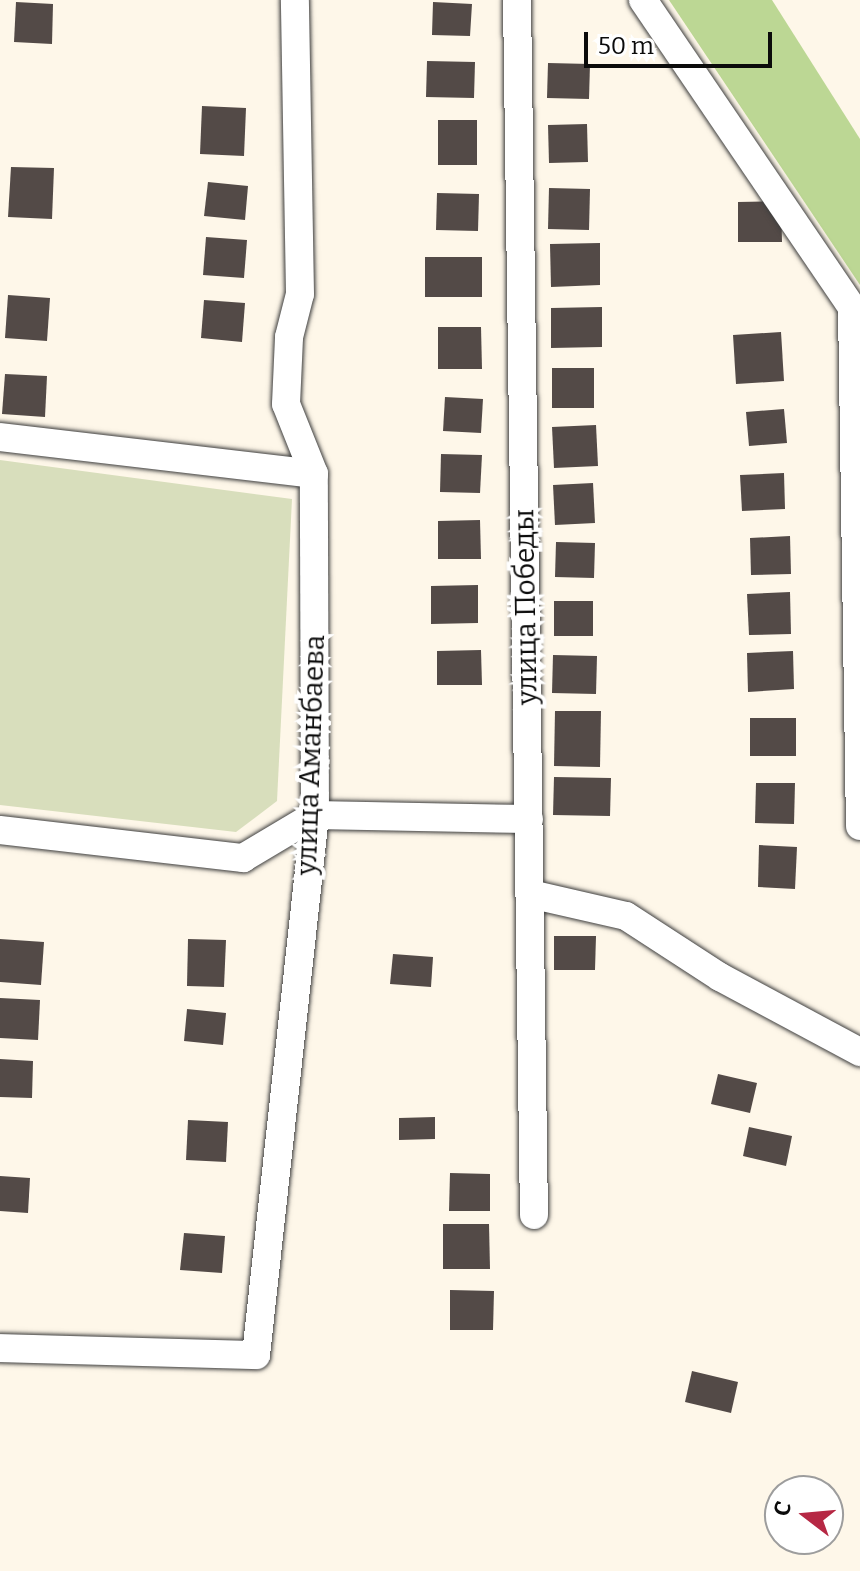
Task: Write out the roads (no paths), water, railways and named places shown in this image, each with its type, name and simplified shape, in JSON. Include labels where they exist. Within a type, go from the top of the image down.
[{"type":"street","name":"улица Аманбаева","points":[[0,1348],[256,1355],[315,815],[314,474],[286,404],[289,337],[300,294],[295,0]]},
{"type":"street","name":"улица Победы","points":[[517,0],[534,1215]]},
{"type":"street","points":[[643,0],[856,314],[860,826]]},
{"type":"street","points":[[0,437],[314,474]]},
{"type":"street","points":[[0,830],[243,858],[315,815],[529,819]]},
{"type":"street","points":[[530,894],[626,916],[720,977],[860,1052]]}]
